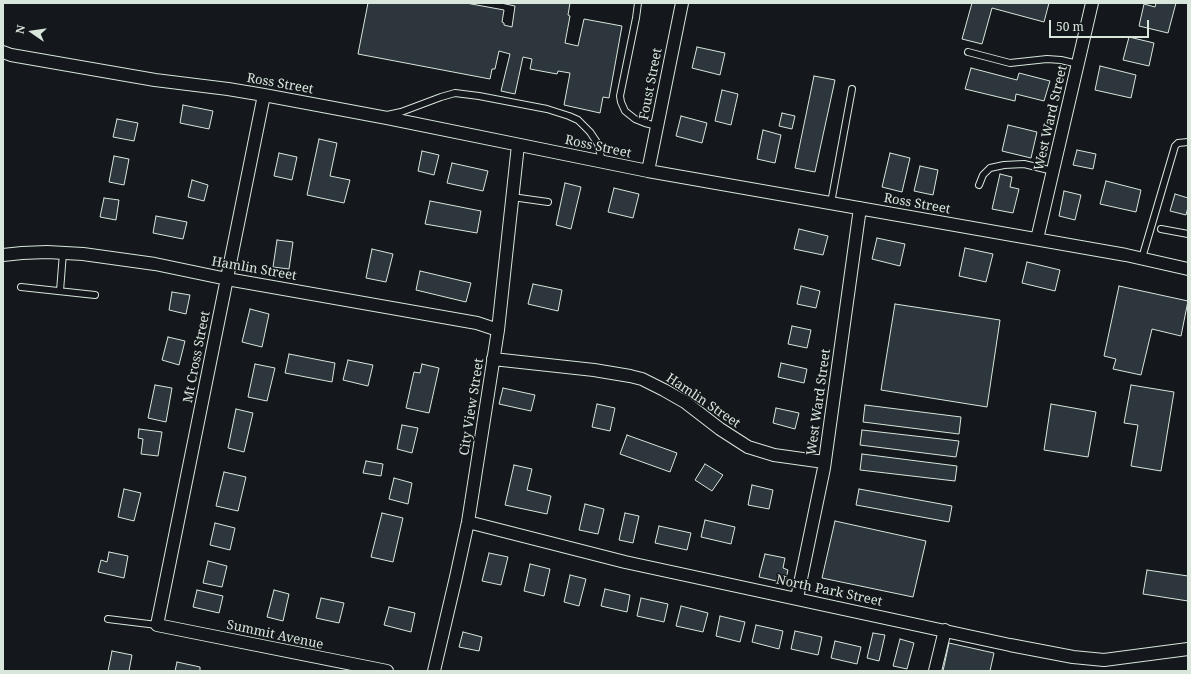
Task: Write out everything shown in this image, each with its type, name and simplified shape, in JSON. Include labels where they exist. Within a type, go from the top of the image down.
[{"type":"street","name":"Foust Street","points":[[648,171],[682,3]]},
{"type":"street","name":"West Ward Street","points":[[1037,239],[1092,3]]},
{"type":"street","name":"Ross Street","points":[[3,52],[11,55],[156,80],[264,95],[518,144],[648,171],[1142,258],[1188,269]]},
{"type":"street","name":"Mt Cross Street","points":[[157,625],[264,95]]},
{"type":"street","name":"City View Street","points":[[434,671],[468,522],[494,359],[518,144]]},
{"type":"street","name":"West Ward Street","points":[[797,598],[824,462],[860,208]]},
{"type":"street","name":"Hamlin Street","points":[[3,256],[22,253],[46,252],[83,254],[155,264],[227,279],[477,323],[498,330]]},
{"type":"street","name":"Hamlin Street","points":[[494,359],[594,370],[642,379],[685,402],[720,429],[748,447],[774,455],[824,462]]},
{"type":"street","name":"North Park Street","points":[[468,522],[625,562],[1017,646],[1092,660],[1104,660],[1188,648]]},
{"type":"street","name":"Summit Avenue","points":[[157,625],[342,665],[387,671]]},
{"type":"street","points":[[935,671],[945,630]]},
{"type":"lane","points":[[638,3],[620,96],[621,102],[626,111],[635,119],[645,124],[657,126]]},
{"type":"lane","points":[[968,52],[1010,63],[1047,59],[1061,60],[1078,64]]},
{"type":"lane","points":[[831,203],[852,89]]},
{"type":"lane","points":[[380,117],[400,112],[455,93],[547,109],[578,120],[590,132],[598,144],[602,162]]},
{"type":"lane","points":[[1142,258],[1175,146],[1178,143],[1188,142]]},
{"type":"lane","points":[[979,185],[983,175],[990,168],[1004,165],[1024,164],[1053,171]]},
{"type":"lane","points":[[512,197],[548,202]]},
{"type":"lane","points":[[1161,229],[1188,234]]},
{"type":"lane","points":[[60,291],[63,253]]},
{"type":"lane","points":[[21,287],[95,295]]},
{"type":"lane","points":[[108,620],[157,625]]},
{"type":"building","points":[[368,3],[466,3],[504,10],[502,22],[504,25],[512,27],[515,6],[501,3],[570,3],[568,15],[570,16],[565,43],[578,46],[584,19],[622,26],[609,98],[603,97],[600,113],[564,105],[570,73],[558,71],[557,74],[530,69],[532,59],[523,57],[515,94],[501,91],[510,54],[499,51],[495,69],[492,69],[490,79],[358,54]]},
{"type":"building","points":[[972,3],[1049,3],[1044,22],[992,8],[982,44],[962,39]]},
{"type":"building","points":[[1156,3],[1176,3],[1168,33],[1139,26],[1144,4],[1155,7]]},
{"type":"building","points":[[1129,37],[1154,43],[1149,66],[1123,60]]},
{"type":"building","points":[[697,47],[725,53],[720,75],[692,68]]},
{"type":"building","points":[[1100,66],[1136,75],[1131,98],[1095,90]]},
{"type":"building","points":[[971,68],[1017,80],[1019,73],[1050,81],[1044,101],[1016,94],[1015,101],[965,89]]},
{"type":"building","points":[[814,76],[835,80],[815,172],[795,168]]},
{"type":"building","points":[[722,90],[738,94],[731,125],[715,121]]},
{"type":"building","points":[[183,105],[213,111],[209,129],[180,123]]},
{"type":"building","points":[[782,113],[795,116],[792,129],[779,126]]},
{"type":"building","points":[[681,116],[707,123],[702,143],[676,136]]},
{"type":"building","points":[[117,119],[138,123],[134,141],[113,137]]},
{"type":"building","points":[[1008,125],[1037,132],[1031,158],[1002,151]]},
{"type":"building","points":[[763,130],[781,135],[775,163],[757,159]]},
{"type":"building","points":[[319,139],[337,143],[330,176],[350,180],[344,203],[307,195]]},
{"type":"building","points":[[1077,150],[1096,154],[1093,169],[1073,165]]},
{"type":"building","points":[[422,151],[439,155],[434,175],[418,171]]},
{"type":"building","points":[[279,153],[297,157],[292,180],[274,176]]},
{"type":"building","points":[[890,153],[910,158],[902,192],[882,187]]},
{"type":"building","points":[[114,156],[129,159],[124,185],[109,182]]},
{"type":"building","points":[[452,163],[488,171],[483,191],[447,183]]},
{"type":"building","points":[[920,166],[938,170],[933,195],[914,191]]},
{"type":"building","points":[[1000,174],[1012,177],[1010,187],[1019,189],[1013,213],[992,209]]},
{"type":"building","points":[[192,180],[208,185],[204,201],[188,197]]},
{"type":"building","points":[[1106,181],[1141,190],[1136,212],[1100,204]]},
{"type":"building","points":[[565,183],[581,187],[571,229],[556,225]]},
{"type":"building","points":[[614,188],[639,194],[633,218],[608,212]]},
{"type":"building","points":[[1064,191],[1081,195],[1075,220],[1059,216]]},
{"type":"building","points":[[1175,194],[1188,198],[1186,215],[1170,211]]},
{"type":"building","points":[[104,198],[119,200],[116,220],[100,217]]},
{"type":"building","points":[[430,201],[481,211],[477,233],[425,224]]},
{"type":"building","points":[[156,216],[187,222],[183,239],[153,233]]},
{"type":"building","points":[[799,229],[828,236],[823,255],[794,249]]},
{"type":"building","points":[[877,238],[905,244],[900,266],[872,259]]},
{"type":"building","points":[[277,240],[293,242],[289,269],[273,267]]},
{"type":"building","points":[[965,248],[993,254],[986,282],[959,276]]},
{"type":"building","points":[[372,249],[393,254],[386,282],[366,278]]},
{"type":"building","points":[[1027,262],[1060,270],[1055,291],[1022,283]]},
{"type":"building","points":[[420,271],[471,283],[466,302],[416,290]]},
{"type":"building","points":[[533,284],[562,290],[558,311],[528,304]]},
{"type":"building","points":[[801,286],[820,291],[816,308],[797,304]]},
{"type":"building","points":[[1119,286],[1188,301],[1181,336],[1152,329],[1141,375],[1113,369],[1116,359],[1104,356]]},
{"type":"building","points":[[172,292],[190,295],[186,314],[169,310]]},
{"type":"building","points":[[895,304],[1000,320],[987,407],[881,390]]},
{"type":"building","points":[[250,309],[269,314],[262,347],[242,342]]},
{"type":"building","points":[[792,326],[811,330],[807,348],[788,344]]},
{"type":"building","points":[[168,337],[185,341],[179,365],[162,360]]},
{"type":"building","points":[[289,354],[335,363],[332,382],[285,373]]},
{"type":"building","points":[[348,360],[373,365],[368,386],[343,380]]},
{"type":"building","points":[[781,363],[807,369],[804,383],[778,377]]},
{"type":"building","points":[[255,364],[275,368],[267,401],[248,397]]},
{"type":"building","points":[[422,364],[439,368],[429,413],[406,408],[414,372],[420,373]]},
{"type":"building","points":[[155,385],[172,388],[166,422],[148,418]]},
{"type":"building","points":[[1131,385],[1174,392],[1161,471],[1131,466],[1138,425],[1124,423]]},
{"type":"building","points":[[503,388],[535,395],[531,411],[499,404]]},
{"type":"building","points":[[597,404],[615,408],[610,431],[592,427]]},
{"type":"building","points":[[1051,404],[1096,412],[1088,457],[1044,450]]},
{"type":"building","points":[[865,405],[961,417],[959,434],[863,422]]},
{"type":"building","points":[[776,408],[799,413],[795,429],[773,423]]},
{"type":"building","points":[[236,409],[253,413],[244,452],[228,448]]},
{"type":"building","points":[[402,425],[418,428],[412,453],[397,449]]},
{"type":"building","points":[[139,429],[162,432],[158,456],[141,454],[143,439],[138,438]]},
{"type":"building","points":[[862,430],[959,441],[956,457],[860,445]]},
{"type":"building","points":[[627,435],[677,453],[670,472],[620,454]]},
{"type":"building","points":[[862,454],[957,466],[955,481],[860,470]]},
{"type":"building","points":[[366,461],[383,464],[381,476],[363,473]]},
{"type":"building","points":[[705,464],[723,475],[712,491],[695,480]]},
{"type":"building","points":[[514,465],[532,469],[527,490],[551,496],[547,514],[505,505]]},
{"type":"building","points":[[224,472],[246,477],[238,511],[216,506]]},
{"type":"building","points":[[394,478],[412,483],[408,504],[389,499]]},
{"type":"building","points":[[752,485],[773,490],[769,509],[748,505]]},
{"type":"building","points":[[124,489],[141,493],[134,521],[118,517]]},
{"type":"building","points":[[859,489],[952,506],[949,522],[856,505]]},
{"type":"building","points":[[585,504],[604,509],[598,534],[579,530]]},
{"type":"building","points":[[382,513],[403,518],[393,562],[371,557]]},
{"type":"building","points":[[625,513],[639,516],[633,543],[619,540]]},
{"type":"building","points":[[705,520],[735,527],[731,544],[701,537]]},
{"type":"building","points":[[835,521],[926,541],[913,597],[822,578]]},
{"type":"building","points":[[215,523],[235,528],[230,550],[210,545]]},
{"type":"building","points":[[659,526],[691,533],[687,550],[655,543]]},
{"type":"building","points":[[109,552],[128,556],[124,578],[98,572],[101,560],[107,562]]},
{"type":"building","points":[[489,553],[508,557],[501,585],[482,581]]},
{"type":"building","points":[[765,554],[785,558],[783,568],[788,570],[785,583],[759,577]]},
{"type":"building","points":[[208,561],[227,566],[222,587],[203,583]]},
{"type":"building","points":[[530,564],[550,569],[544,596],[524,591]]},
{"type":"building","points":[[1147,570],[1188,576],[1188,601],[1143,594]]},
{"type":"building","points":[[570,575],[586,579],[579,606],[564,602]]},
{"type":"building","points":[[605,589],[630,595],[627,612],[601,606]]},
{"type":"building","points":[[197,590],[223,596],[219,613],[193,607]]},
{"type":"building","points":[[274,590],[289,594],[283,621],[267,617]]},
{"type":"building","points":[[321,598],[344,603],[339,623],[316,618]]},
{"type":"building","points":[[641,598],[668,604],[664,622],[637,616]]},
{"type":"building","points":[[681,606],[708,613],[703,632],[676,626]]},
{"type":"building","points":[[389,607],[415,613],[411,632],[384,625]]},
{"type":"building","points":[[720,616],[745,622],[740,642],[716,636]]},
{"type":"building","points":[[756,625],[783,631],[779,649],[752,642]]},
{"type":"building","points":[[795,631],[822,637],[818,655],[791,649]]},
{"type":"building","points":[[463,632],[482,637],[479,651],[459,647]]},
{"type":"building","points":[[873,633],[885,635],[879,661],[867,658]]},
{"type":"building","points":[[900,639],[914,643],[907,669],[893,666]]},
{"type":"building","points":[[835,641],[861,647],[857,664],[831,658]]},
{"type":"building","points":[[949,643],[994,653],[990,671],[943,671]]},
{"type":"building","points":[[112,651],[132,655],[129,671],[108,671]]},
{"type":"building","points":[[177,662],[200,667],[200,671],[175,671]]}]
